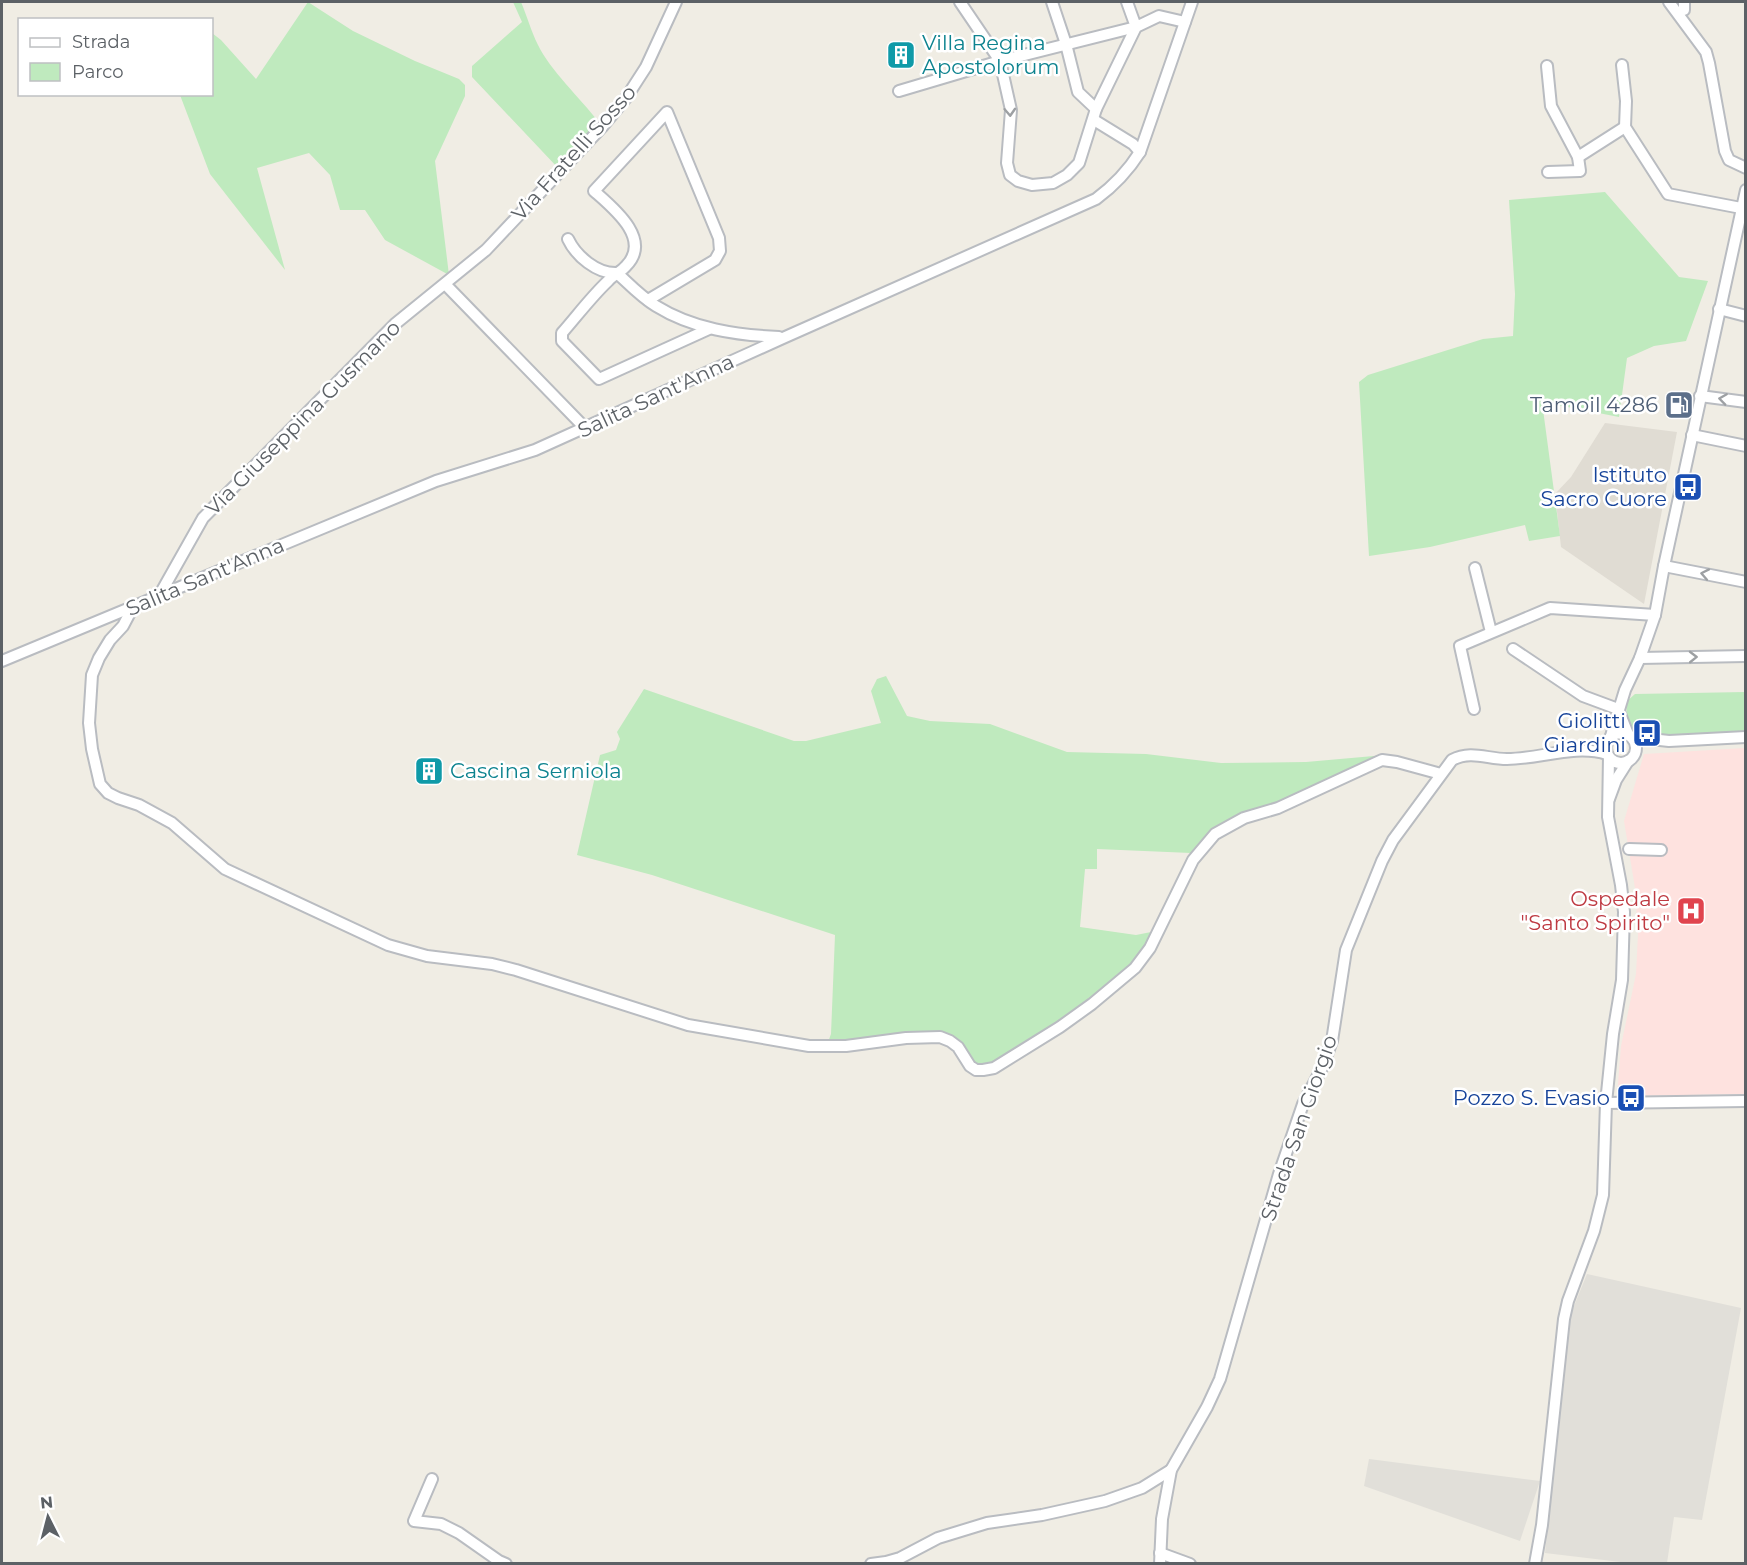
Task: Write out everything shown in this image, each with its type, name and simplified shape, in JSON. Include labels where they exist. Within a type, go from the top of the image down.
[{"type":"street","name":"Via Fratelli Sosso","points":[[445,284],[486,250],[620,105],[646,67],[676,2]]},
{"type":"street","points":[[960,2],[1000,61],[1011,110],[1007,163],[1010,175],[1018,181],[1032,185],[1053,183],[1067,175],[1079,163],[1095,115],[1136,27],[1127,2]]},
{"type":"street","points":[[1052,2],[1078,92],[1095,115],[1140,152]]},
{"type":"street","name":"Salita Sant'Anna","points":[[2,661],[436,481],[516,458],[586,429],[783,338],[1096,199],[1128,171],[1140,152],[1191,2]]},
{"type":"street","points":[[1670,2],[1706,52],[1710,63],[1725,151],[1729,160],[1746,168]]},
{"type":"street","points":[[899,91],[1000,61],[1136,27],[1159,16],[1185,22]]},
{"type":"street","points":[[1622,65],[1626,101],[1625,127],[1668,194],[1741,208]]},
{"type":"street","points":[[1547,66],[1551,106],[1578,157],[1580,171],[1548,172]]},
{"type":"street","points":[[648,300],[715,260],[720,250],[719,238],[667,112],[594,191],[628,224],[633,235],[633,256],[627,266],[608,280],[562,333],[562,341],[599,379],[709,329]]},
{"type":"street","points":[[1578,157],[1625,127]]},
{"type":"street","points":[[1535,1563],[1542,1525],[1564,1319],[1594,1231],[1603,1195],[1606,1103],[1613,1034],[1621,988],[1624,946],[1622,894],[1607,804],[1608,755],[1605,748],[1624,690],[1640,658],[1655,615],[1700,396],[1746,190]]},
{"type":"street","points":[[568,238],[573,248],[598,269],[607,273],[617,273],[648,300],[679,318],[709,329],[783,338]]},
{"type":"street","points":[[445,284],[586,429]]},
{"type":"street","name":"Via Giuseppina Gusmano","points":[[159,596],[203,518],[395,324],[445,284]]},
{"type":"street","points":[[1719,309],[1746,316]]},
{"type":"street","points":[[1700,396],[1746,402]]},
{"type":"street","points":[[1692,435],[1746,446]]},
{"type":"street","points":[[1664,566],[1746,582]]},
{"type":"street","points":[[1475,568],[1491,632]]},
{"type":"street","points":[[133,607],[123,626],[110,640],[99,658],[92,675],[89,723],[100,784],[118,798],[139,805],[172,824],[225,869],[388,945],[406,951],[516,970],[688,1025],[809,1046],[846,1046],[906,1038],[940,1037],[958,1047],[970,1066],[976,1070],[994,1068],[1042,1040],[1092,1004],[1135,968],[1150,948],[1193,860],[1215,834],[1229,825],[1278,808],[1383,760],[1441,774]]},
{"type":"street","points":[[1474,709],[1460,646],[1550,608],[1655,615]]},
{"type":"street","points":[[1513,649],[1583,696],[1618,710],[1636,742],[1632,757],[1616,780],[1607,804]]},
{"type":"street","points":[[1640,658],[1746,656]]},
{"type":"street","points":[[1609,737],[1622,732],[1669,741],[1746,737]]},
{"type":"street","name":"Strada San Giorgio","points":[[1578,751],[1596,745],[1609,737]]},
{"type":"street","points":[[1608,755],[1617,763],[1669,741]]},
{"type":"street","name":"Strada San Giorgio","points":[[1160,1549],[1167,1490],[1172,1470],[1208,1407],[1220,1379],[1279,1174],[1303,1104],[1323,1066],[1332,1041],[1346,950],[1382,861],[1393,840],[1452,760],[1468,754],[1508,759],[1578,751],[1598,751],[1608,755]]},
{"type":"street","points":[[1629,849],[1661,850]]},
{"type":"street","points":[[1606,1103],[1746,1101]]},
{"type":"street","points":[[871,1563],[900,1558],[938,1538],[987,1522],[1042,1515],[1105,1501],[1142,1488],[1172,1470]]},
{"type":"street","points":[[432,1479],[408,1522],[441,1524],[459,1533],[499,1561],[506,1563]]},
{"type":"street","points":[[1160,1549],[1190,1563]]},
{"type":"shaded area","points":[[1605,423],[1677,432],[1644,604],[1561,547],[1555,494],[1571,477]]},
{"type":"shaded area","name":"Ospedale \"Santo Spirito\"","points":[[1745,748],[1745,1094],[1617,1096],[1621,1046],[1636,974],[1638,934],[1635,888],[1624,821],[1644,754]]},
{"type":"shaded area","points":[[1587,1274],[1741,1308],[1702,1520],[1674,1517],[1667,1563],[1629,1563],[1545,1553],[1570,1316]]},
{"type":"shaded area","points":[[1369,1459],[1540,1481],[1520,1541],[1364,1486]]},
{"type":"green space","points":[[308,2],[353,31],[459,79],[465,85],[465,96],[435,161],[449,275],[385,240],[365,210],[340,210],[330,175],[309,153],[257,168],[285,270],[210,174],[180,96],[213,96],[213,34],[256,79]]},
{"type":"green space","points":[[513,2],[521,2],[543,54],[598,121],[558,168],[472,77],[472,66],[522,22]]},
{"type":"green space","points":[[1605,192],[1679,277],[1708,281],[1686,341],[1654,346],[1627,358],[1619,417],[1542,402],[1560,536],[1529,541],[1525,525],[1430,547],[1369,556],[1359,382],[1368,375],[1483,339],[1513,336],[1515,294],[1509,200]]},
{"type":"green space","points":[[886,676],[907,716],[930,721],[990,724],[1067,752],[1146,754],[1221,763],[1306,762],[1385,755],[1276,805],[1228,820],[1212,830],[1191,853],[1097,849],[1097,869],[1085,869],[1080,927],[1136,935],[1156,931],[1131,966],[1057,1025],[992,1065],[975,1066],[959,1044],[904,1033],[828,1042],[831,1034],[835,935],[652,875],[577,855],[600,755],[616,750],[620,739],[617,732],[644,689],[794,741],[806,741],[881,723],[871,691],[877,679]]},
{"type":"green space","points":[[1745,692],[1745,732],[1656,735],[1636,732],[1630,727],[1626,702],[1635,694]]},
{"type":"place","name":"Villa Regina Apostolorum","points":[[901,55]]},
{"type":"place","name":"Tamoil 4286","points":[[1679,405]]},
{"type":"place","name":"Istituto Sacro Cuore","points":[[1688,487]]},
{"type":"place","name":"Giolitti Giardini","points":[[1647,733]]},
{"type":"place","name":"Cascina Serniola","points":[[429,771]]},
{"type":"place","name":"Ospedale \"Santo Spirito\"","points":[[1691,911]]},
{"type":"place","name":"Pozzo S. Evasio","points":[[1631,1098]]}]
